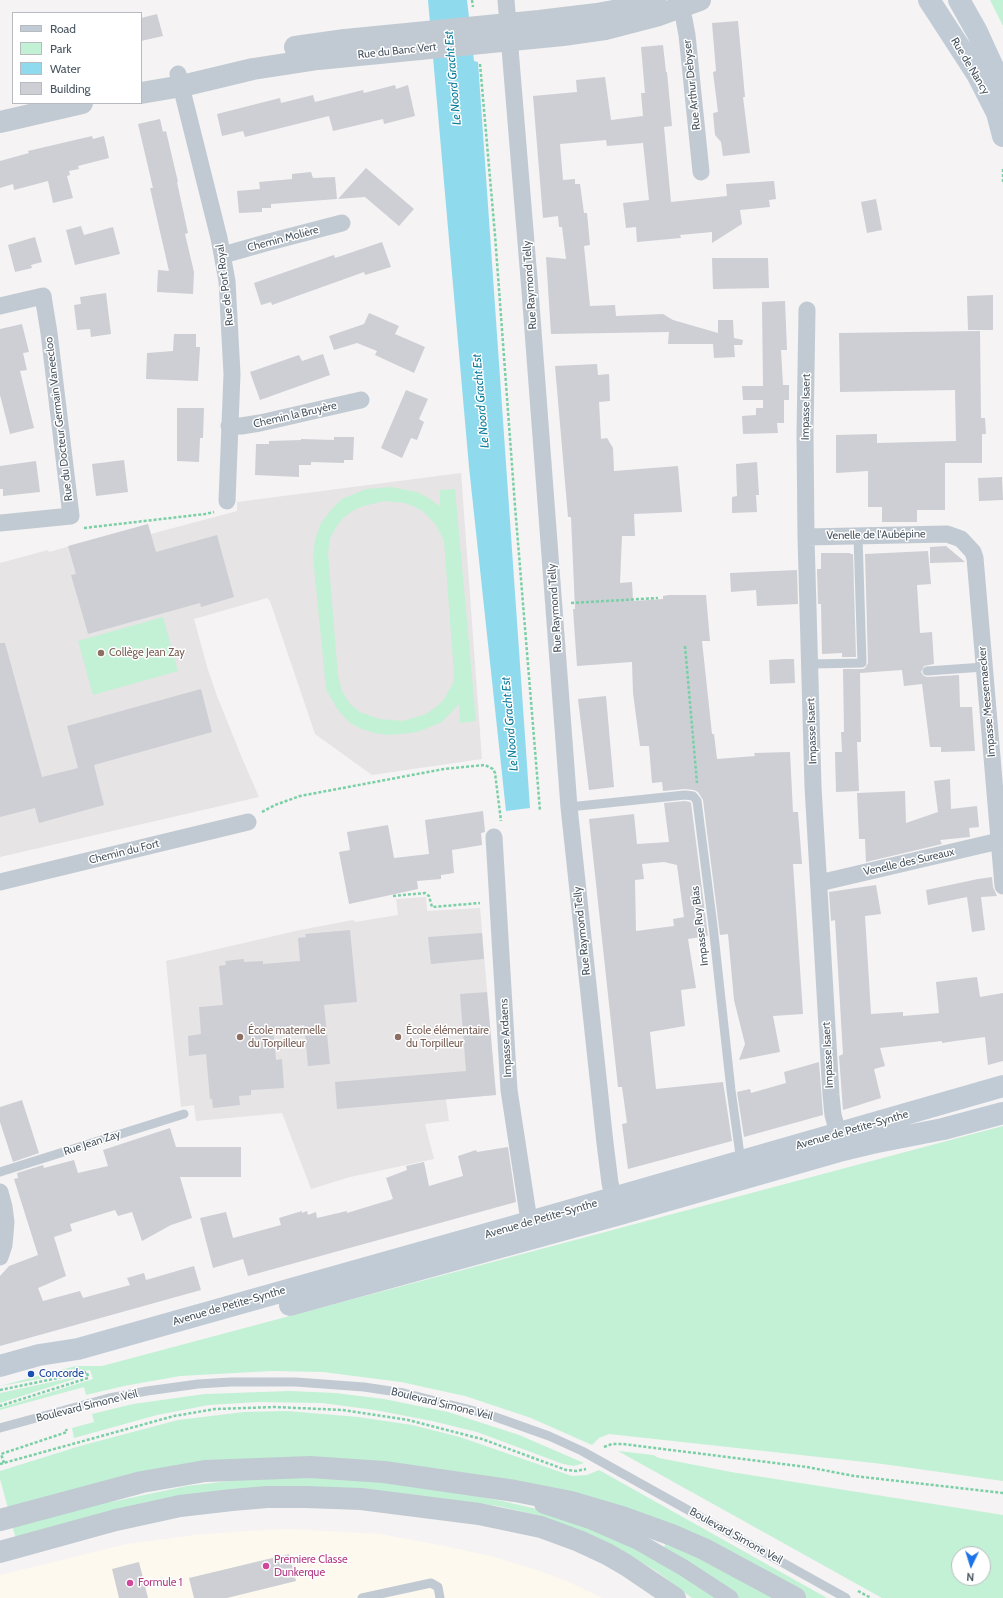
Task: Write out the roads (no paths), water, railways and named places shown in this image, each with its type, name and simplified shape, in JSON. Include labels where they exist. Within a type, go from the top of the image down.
[{"type":"main road","name":"Rue de Nancy","points":[[929,0],[977,74],[997,113],[1003,136]]},
{"type":"main road","name":"Rue de Nancy","points":[[959,0],[977,32],[1003,89]]},
{"type":"main road","name":"Avenue de Petite-Synthe","points":[[0,1366],[39,1355],[78,1349],[530,1230],[840,1142],[1003,1086]]},
{"type":"main road","name":"Avenue de Petite-Synthe","points":[[840,1142],[872,1143],[950,1127],[1003,1113]]},
{"type":"street","name":"Rue Raymond Telly","points":[[506,0],[569,807],[607,1167],[615,1206]]},
{"type":"street","name":"Rue du Banc Vert","points":[[142,93],[180,80],[307,45],[426,40],[509,32],[630,8],[655,0]]},
{"type":"street","name":"Rue du Banc Vert","points":[[509,32],[563,35],[605,29],[645,19],[686,3]]},
{"type":"street","name":"Rue Arthur Debyser","points":[[686,3],[687,35],[701,172]]},
{"type":"street","name":"Rue du Banc Vert","points":[[142,86],[180,80]]},
{"type":"street","name":"Rue de Port Royal","points":[[180,80],[223,255],[227,281],[231,348],[227,501]]},
{"type":"street","points":[[0,122],[78,104]]},
{"type":"street","name":"Chemin Molière","points":[[223,255],[342,223]]},
{"type":"street","name":"Rue du Docteur Germain Vaneecloo","points":[[0,306],[43,296],[49,333],[71,516],[0,523]]},
{"type":"street","name":"Impasse Isaert","points":[[807,310],[805,434],[806,536],[813,787],[830,1094],[833,1115],[840,1142]]},
{"type":"street","name":"Chemin la Bruyère","points":[[230,426],[260,423],[361,400]]},
{"type":"street","name":"Venelle de l'Aubépine","points":[[806,536],[947,534]]},
{"type":"street","name":"Impasse Meesemaecker","points":[[947,534],[955,536],[965,542],[973,552],[975,558],[1003,886]]},
{"type":"street","name":"Chemin du Fort","points":[[0,882],[248,822]]},
{"type":"street","name":"Impasse Ardaens","points":[[494,837],[509,1090],[530,1230]]},
{"type":"street","name":"Venelle des Sureaux","points":[[819,882],[1000,841]]},
{"type":"street","points":[[0,1192],[6,1222],[4,1245],[0,1257]]},
{"type":"street","points":[[0,1520],[137,1483],[180,1474],[205,1471],[282,1467],[328,1468],[384,1472],[502,1488],[543,1496],[635,1521],[704,1549],[795,1598]]},
{"type":"street","points":[[437,1479],[543,1505],[591,1521],[637,1541],[662,1554],[730,1598]]},
{"type":"street","points":[[0,1552],[121,1519],[180,1506],[267,1497],[361,1499],[479,1514],[521,1522],[551,1530],[611,1556],[676,1598]]},
{"type":"lane","points":[[810,664],[862,662],[858,536]]},
{"type":"lane","points":[[927,671],[984,667]]},
{"type":"lane","name":"Impasse Ruy Blas","points":[[569,807],[685,795],[693,796],[695,798],[698,805],[715,940],[730,1085],[743,1170]]},
{"type":"lane","name":"Rue Jean Zay","points":[[0,1172],[184,1114]]},
{"type":"lane","name":"Boulevard Simone Veil","points":[[0,1428],[109,1398],[194,1384],[231,1382],[296,1382],[364,1387],[404,1393],[487,1414],[549,1436],[582,1451],[846,1598]]},
{"type":"lane","points":[[362,1598],[427,1583],[433,1583],[438,1587],[440,1598]]},
{"type":"water","name":"Le Noord Gracht Est","points":[[428,0],[467,0],[474,61],[478,62],[530,808],[506,811],[469,467]]},
{"type":"place","name":"Collège Jean Zay","points":[[101,653]]},
{"type":"place","name":"École maternelle du Torpilleur","points":[[240,1037]]},
{"type":"place","name":"École élémentaire du Torpilleur","points":[[398,1037]]},
{"type":"place","name":"Concorde","points":[[31,1374]]},
{"type":"place","name":"Premiere Classe Dunkerque","points":[[266,1566]]},
{"type":"place","name":"Formule 1","points":[[130,1583]]}]
